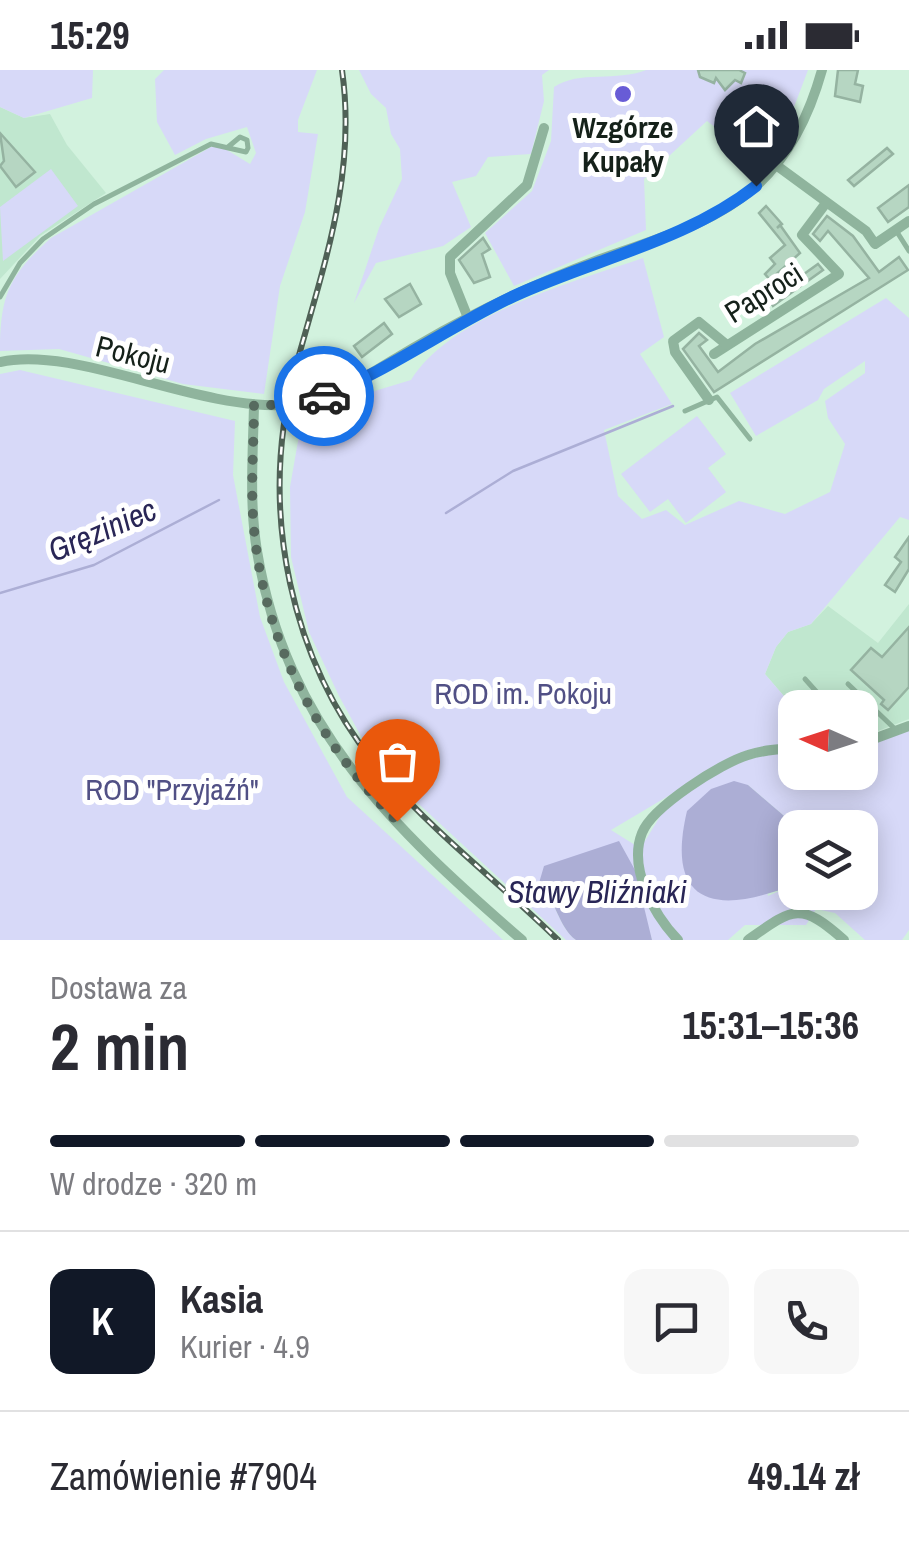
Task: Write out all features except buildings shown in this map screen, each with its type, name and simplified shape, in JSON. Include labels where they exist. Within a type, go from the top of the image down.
[{"type":"street","name":"Pokoju","points":[[0,362],[56,362],[204,399],[254,405],[297,404],[329,395],[468,318],[545,282],[714,215],[756,186],[776,165],[808,110],[822,70]]},
{"type":"street","points":[[468,318],[450,273],[450,258],[527,184],[544,128]]},
{"type":"street","points":[[776,165],[866,231],[875,244],[909,220]]},
{"type":"street","name":"Paproci","points":[[714,354],[840,274],[802,235],[826,203]]},
{"type":"street","points":[[710,400],[675,352],[673,341],[699,322],[727,345]]},
{"type":"street","points":[[254,405],[256,550],[277,631],[308,703],[357,781],[522,940]]},
{"type":"street","points":[[878,738],[909,726]]},
{"type":"street","points":[[678,940],[658,914],[641,872],[640,841],[646,824],[731,762],[778,752]]},
{"type":"street","points":[[748,940],[782,915],[796,912],[818,918],[844,940]]},
{"type":"lane","points":[[0,297],[31,250],[86,210],[211,144],[228,146]]},
{"type":"lane","points":[[896,230],[909,251]]},
{"type":"lane","points":[[685,411],[710,400],[723,400],[750,439]]},
{"type":"lane","points":[[805,679],[815,690]]},
{"type":"lane","points":[[848,684],[897,732]]},
{"type":"shaded area","points":[[0,107],[24,118],[50,114],[67,145],[106,193],[40,236],[0,279]]},
{"type":"shaded area","points":[[909,604],[909,719],[878,731],[878,690],[779,690],[765,674],[776,647],[788,632],[811,624],[828,606],[878,643]]},
{"type":"green space","points":[[0,70],[93,70],[92,98],[24,118],[0,107]]},
{"type":"green space","points":[[164,70],[317,70],[298,120],[298,132],[318,134],[305,212],[280,286],[264,394],[183,384],[59,349],[0,351],[2,315],[10,288],[25,264],[51,238],[211,147],[222,147],[250,164],[256,153],[247,127],[206,139],[175,155],[157,122],[155,79]]},
{"type":"green space","points":[[359,70],[549,70],[542,75],[544,101],[531,154],[488,157],[476,176],[452,182],[471,227],[443,246],[376,263],[354,303],[379,228],[402,179],[400,149],[391,134],[386,108],[371,94]]},
{"type":"green space","points":[[646,70],[808,70],[791,115],[760,161],[707,121],[644,179],[646,230],[514,286],[485,233],[532,191],[551,141],[554,87],[575,79]]},
{"type":"green space","points":[[51,169],[78,206],[3,261],[0,207]]},
{"type":"green space","name":"ROD im. Pokoju","points":[[643,258],[664,337],[640,354],[672,404],[604,430],[618,496],[642,519],[666,510],[685,525],[739,501],[785,514],[830,492],[845,444],[828,418],[825,401],[865,373],[865,361],[824,389],[818,400],[756,436],[730,393],[886,298],[909,318],[909,520],[900,517],[811,624],[788,632],[776,647],[765,674],[779,690],[778,790],[878,790],[878,741],[909,730],[909,930],[902,940],[865,940],[835,913],[821,910],[878,910],[878,810],[778,811],[748,785],[768,896],[778,892],[778,910],[815,910],[806,925],[745,925],[728,940],[652,940],[644,915],[539,883],[576,940],[566,940],[409,795],[390,768],[368,749],[339,696],[309,632],[291,557],[290,487],[301,424],[335,403],[411,380],[454,337],[549,290]],"holes":[[[675,792],[645,841],[635,845],[611,830]]]},
{"type":"green space","name":"ROD \"Przyjaźń\"","points":[[20,370],[235,421],[233,475],[260,617],[284,682],[347,797],[503,940],[0,940],[0,374]]},
{"type":"green space","points":[[697,416],[726,454],[708,468],[726,492],[686,523],[668,499],[650,512],[621,474]]},
{"type":"water","name":"Stawy Bliźniaki","points":[[734,781],[748,785],[778,811],[778,890],[721,900],[704,896],[691,885],[683,868],[687,811],[711,789]]},
{"type":"water","name":"Stawy Bliźniaki","points":[[619,841],[635,870],[652,940],[576,940],[539,883],[544,866]]},
{"type":"waterway","points":[[446,513],[513,471],[673,406]]},
{"type":"waterway","name":"Gręziniec","points":[[0,593],[94,565],[219,500]]},
{"type":"railway","points":[[342,70],[345,147],[341,184],[285,420],[280,475],[290,584],[326,687],[353,734],[407,800],[558,940]]},
{"type":"way so far","points":[[324,396],[289,405],[254,405],[256,550],[277,631],[308,703],[339,758],[397,821]]},
{"type":"place","name":"Wzgórze Kupały","points":[[623,94]]},
{"type":"route","points":[[324,396],[442,331],[545,282],[693,226],[756,186]]}]
